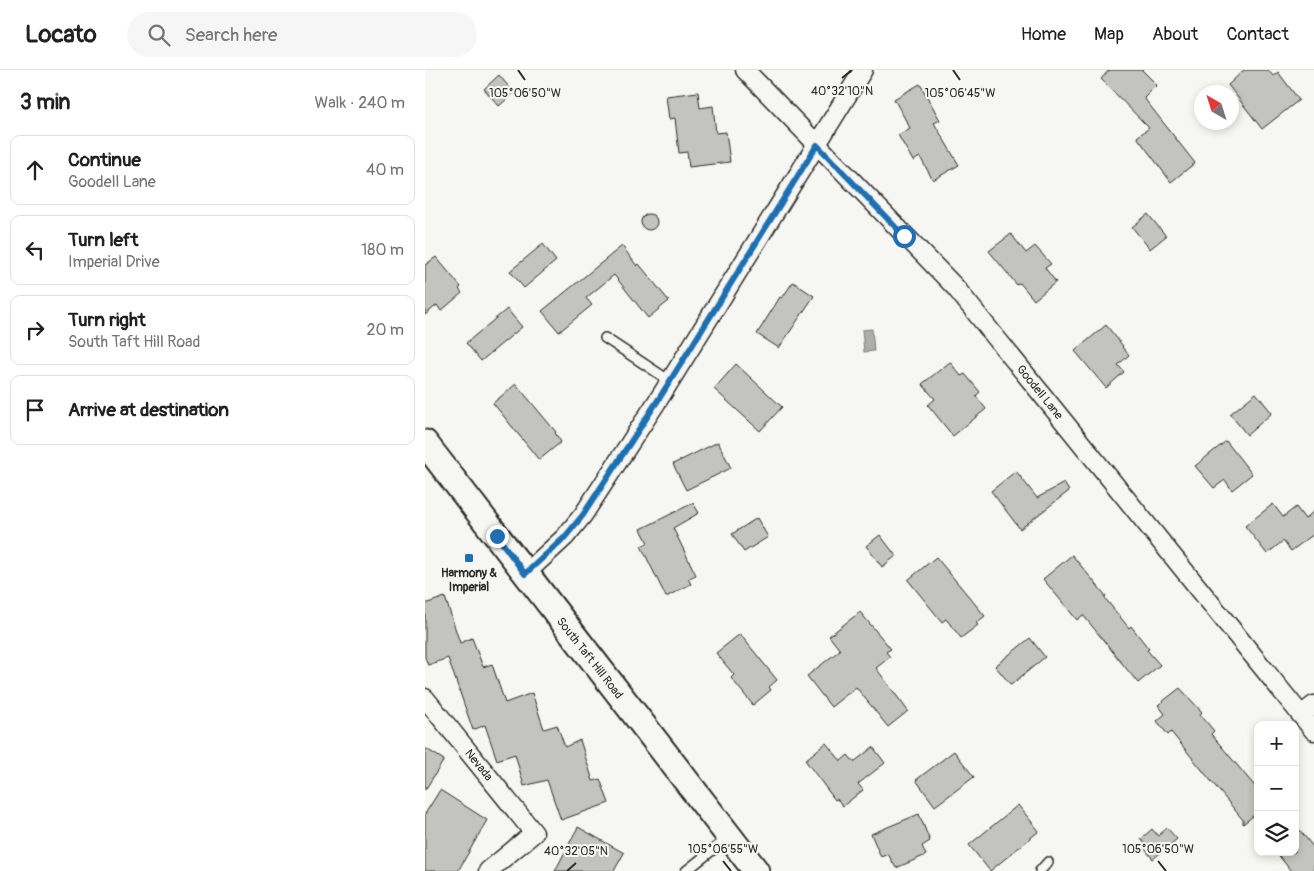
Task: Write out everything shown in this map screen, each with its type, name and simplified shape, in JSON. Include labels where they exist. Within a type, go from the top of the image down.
[{"type":"main road","name":"South Taft Hill Road","points":[[426,448],[756,871]]},
{"type":"street","name":"Goodell Lane","points":[[745,70],[955,287],[1308,710],[1314,731]]},
{"type":"street","points":[[525,574],[565,537],[583,515],[670,381],[863,70]]},
{"type":"street","name":"Nevada","points":[[425,698],[534,833],[488,871]]},
{"type":"lane","points":[[605,338],[670,381]]},
{"type":"lane","points":[[686,871],[729,837]]},
{"type":"lane","points":[[1040,871],[1048,862]]},
{"type":"shaded area","points":[[872,329],[874,351],[864,352],[862,330]]},
{"type":"building","points":[[1109,70],[1142,70],[1157,85],[1144,98],[1195,163],[1171,182],[1137,137],[1149,128],[1101,79]]},
{"type":"building","points":[[1244,70],[1268,70],[1273,76],[1278,72],[1299,100],[1262,129],[1239,99],[1239,85],[1228,85]]},
{"type":"building","points":[[499,75],[514,93],[499,106],[484,89]]},
{"type":"building","points":[[920,84],[940,120],[934,123],[959,165],[933,180],[920,157],[913,161],[898,135],[910,128],[894,99]]},
{"type":"building","points":[[698,92],[700,108],[713,106],[716,133],[726,132],[730,162],[689,167],[687,152],[679,153],[675,118],[669,119],[666,96]]},
{"type":"building","points":[[646,214],[652,214],[657,219],[655,228],[646,230],[641,225],[641,219]]},
{"type":"building","points":[[1148,214],[1166,236],[1150,249],[1132,227]]},
{"type":"building","points":[[1011,234],[1026,253],[1035,246],[1051,264],[1045,268],[1056,282],[1034,300],[1020,283],[1017,285],[989,251]]},
{"type":"building","points":[[543,244],[556,261],[524,288],[510,271]]},
{"type":"building","points":[[622,246],[637,266],[639,264],[669,301],[648,318],[614,275],[586,298],[592,305],[559,332],[542,311]]},
{"type":"building","points":[[436,257],[461,287],[459,289],[462,293],[441,311],[437,305],[425,315],[425,265]]},
{"type":"building","points":[[793,282],[814,296],[779,348],[757,334],[780,297],[782,298]]},
{"type":"building","points":[[507,309],[522,327],[481,361],[466,343]]},
{"type":"building","points":[[1106,325],[1129,355],[1118,365],[1124,372],[1106,388],[1075,351]]},
{"type":"building","points":[[950,362],[961,376],[965,374],[980,392],[976,396],[986,409],[953,436],[928,405],[935,399],[922,384]]},
{"type":"building","points":[[736,364],[782,407],[760,431],[714,389]]},
{"type":"building","points":[[516,384],[556,432],[561,442],[539,460],[493,403]]},
{"type":"building","points":[[1256,393],[1272,413],[1247,435],[1230,414]]},
{"type":"building","points":[[1226,441],[1252,474],[1232,490],[1225,480],[1214,488],[1195,466]]},
{"type":"building","points":[[718,442],[731,468],[686,490],[673,464]]},
{"type":"building","points":[[1016,471],[1037,498],[1064,483],[1069,491],[1020,529],[991,491]]},
{"type":"building","points":[[693,503],[699,513],[673,528],[696,575],[688,579],[691,584],[666,597],[641,546],[648,543],[641,529]]},
{"type":"building","points":[[1273,504],[1283,517],[1296,507],[1305,519],[1314,511],[1314,534],[1291,551],[1283,541],[1267,554],[1245,526]]},
{"type":"building","points":[[757,518],[768,537],[744,552],[732,534]]},
{"type":"building","points":[[880,535],[896,556],[882,567],[866,546]]},
{"type":"building","points":[[1072,555],[1106,596],[1104,597],[1129,628],[1131,626],[1160,665],[1138,683],[1083,615],[1077,620],[1043,579]]},
{"type":"building","points":[[936,557],[985,616],[976,623],[978,625],[961,638],[946,619],[942,622],[908,580]]},
{"type":"building","points":[[445,597],[460,643],[472,638],[483,667],[492,664],[505,703],[532,693],[544,729],[557,725],[565,747],[580,740],[593,781],[600,779],[609,803],[561,820],[547,780],[524,786],[515,754],[497,760],[485,725],[473,730],[448,658],[428,665],[425,657],[425,604]]},
{"type":"building","points":[[860,612],[891,649],[886,652],[890,657],[876,668],[908,711],[888,727],[856,687],[831,707],[807,676],[840,650],[829,636]]},
{"type":"building","points":[[740,634],[777,680],[769,687],[771,690],[753,705],[731,678],[734,675],[716,653]]},
{"type":"building","points":[[1030,638],[1045,657],[1011,685],[995,666]]},
{"type":"building","points":[[1180,688],[1202,712],[1200,714],[1214,731],[1211,734],[1254,785],[1254,815],[1243,824],[1243,820],[1171,732],[1168,735],[1157,721],[1165,714],[1158,705]]},
{"type":"building","points":[[826,743],[841,761],[848,755],[854,762],[873,747],[885,763],[858,784],[863,790],[843,806],[837,799],[835,800],[805,760]]},
{"type":"building","points":[[425,748],[444,760],[425,790]]},
{"type":"building","points":[[954,751],[974,777],[935,806],[916,780]]},
{"type":"building","points":[[440,790],[487,820],[458,871],[425,871],[425,814]]},
{"type":"building","points":[[1018,805],[1039,831],[990,871],[969,845]]},
{"type":"building","points":[[919,814],[930,841],[922,846],[926,855],[896,868],[888,854],[881,857],[871,834]]},
{"type":"building","points":[[578,827],[624,853],[614,871],[555,871]]},
{"type":"building","points":[[1167,828],[1177,839],[1153,859],[1143,847],[1146,845],[1141,839],[1152,829],[1158,836]]},
{"type":"building","points":[[1299,829],[1314,848],[1314,871],[1291,871],[1279,856],[1299,856]]},
{"type":"place","name":"Harmony & Imperial","points":[[469,558]]},
{"type":"route","points":[[497,536],[525,574],[565,537],[583,515],[662,394],[817,145],[904,236]]}]
